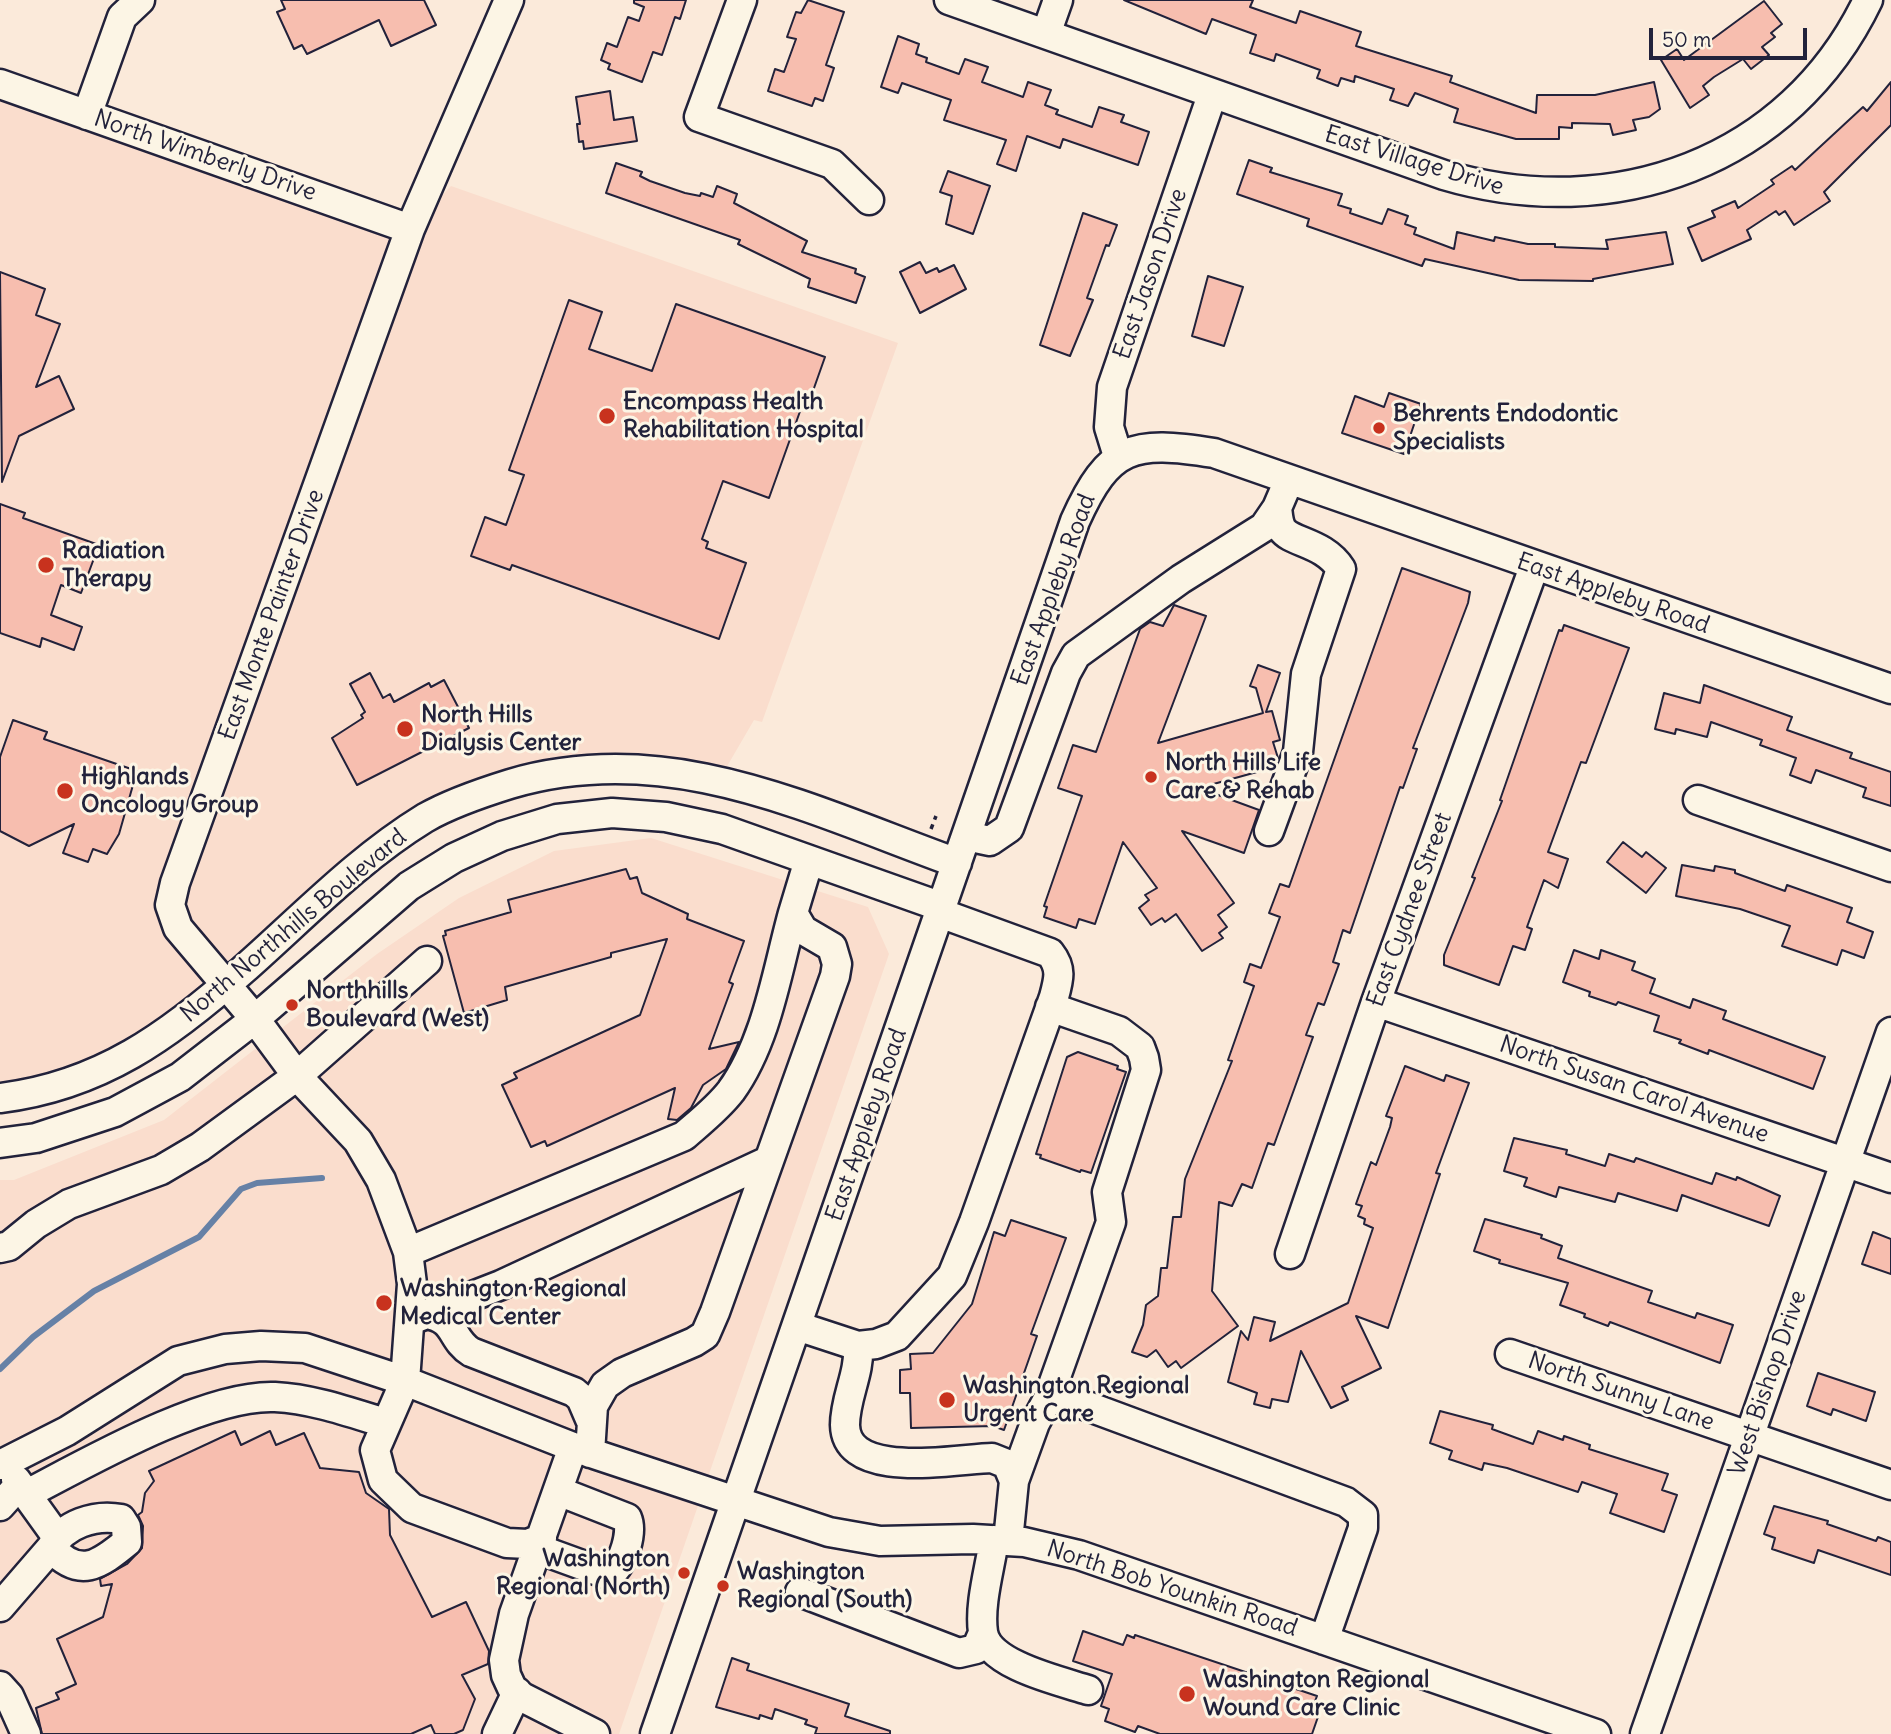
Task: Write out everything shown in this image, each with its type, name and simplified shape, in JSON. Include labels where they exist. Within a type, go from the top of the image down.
[{"type":"street","name":"East Monte Painter Drive","points":[[509,0],[410,229],[175,883],[170,905],[178,928],[255,1019],[297,1076],[358,1141],[381,1180],[408,1252],[419,1317],[405,1381],[375,1450],[383,1480],[405,1504],[507,1543],[540,1544]]},
{"type":"street","points":[[742,0],[699,117],[832,164],[869,200]]},
{"type":"street","name":"East Village Drive","points":[[949,0],[1212,95],[1477,185],[1547,193],[1595,191],[1636,184],[1683,171],[1729,150],[1764,128],[1820,76],[1840,49],[1868,0]]},
{"type":"street","points":[[1046,34],[1058,0]]},
{"type":"street","points":[[87,115],[131,8]]},
{"type":"street","name":"North Wimberly Drive","points":[[0,84],[410,229]]},
{"type":"street","name":"East Jason Drive","points":[[1118,456],[1109,427],[1112,387],[1212,95]]},
{"type":"street","name":"East Appleby Road","points":[[655,1734],[1075,521],[1101,472],[1118,456],[1139,449],[1180,447],[1214,453],[1534,567],[1891,689]]},
{"type":"street","points":[[966,836],[990,841],[1009,828],[1066,673],[1076,655],[1181,579],[1256,533],[1270,520],[1289,480]]},
{"type":"street","points":[[1269,831],[1298,752],[1306,674],[1341,569],[1328,552],[1288,535],[1280,524],[1277,508]]},
{"type":"street","name":"East Cydnee Street","points":[[1290,1254],[1376,1002],[1534,567]]},
{"type":"street","name":"North Northhills Boulevard","points":[[0,1098],[36,1094],[99,1073],[150,1045],[227,985],[377,851],[427,817],[479,793],[542,775],[611,767],[676,772],[739,784],[957,863]]},
{"type":"street","points":[[1698,800],[1891,867]]},
{"type":"street","name":"North Northhills Boulevard","points":[[0,1143],[36,1138],[115,1112],[180,1077],[255,1019],[409,886],[454,858],[502,836],[556,819],[612,813],[666,817],[722,829],[1049,953],[1058,964],[1059,978],[1050,1007],[974,1222],[952,1276],[897,1336],[858,1346]]},
{"type":"street","points":[[408,1252],[684,1136],[710,1113],[731,1092],[752,1054],[809,860]]},
{"type":"street","points":[[595,1734],[536,1706],[517,1692],[506,1675],[505,1649],[513,1614],[558,1491],[582,1450],[593,1406],[605,1385],[622,1373],[673,1353],[705,1335],[837,964],[832,947],[803,930],[793,913]]},
{"type":"street","points":[[0,1248],[9,1246],[36,1224],[69,1204],[161,1170],[200,1147],[297,1076],[426,961]]},
{"type":"street","name":"North Susan Carol Avenue","points":[[1376,1002],[1891,1178]]},
{"type":"street","points":[[800,1592],[959,1653],[976,1649],[983,1633],[1014,1481],[1035,1423],[1048,1399],[1111,1222],[1107,1192],[1146,1070],[1140,1047],[1119,1031],[1050,1007]]},
{"type":"street","name":"West Bishop Drive","points":[[1645,1734],[1891,1032]]},
{"type":"street","points":[[419,1317],[501,1285],[768,1161]]},
{"type":"street","points":[[419,1317],[447,1321],[462,1346],[471,1352],[574,1392],[581,1398],[590,1419]]},
{"type":"street","points":[[797,1326],[858,1346],[860,1364],[845,1426],[848,1442],[855,1452],[868,1458],[898,1462],[992,1458],[1007,1464],[1014,1481]]},
{"type":"street","name":"North Bob Younkin Road","points":[[13,1477],[67,1431],[178,1362],[225,1349],[261,1346],[305,1348],[405,1381],[582,1450],[829,1532],[880,1541],[1001,1541],[1079,1555],[1596,1734]]},
{"type":"street","name":"North Sunny Lane","points":[[1510,1354],[1891,1485]]},
{"type":"street","points":[[1048,1399],[1060,1396],[1100,1409],[1356,1506],[1363,1515],[1363,1528],[1324,1640]]},
{"type":"street","points":[[0,1506],[13,1477],[249,1398],[302,1400],[385,1423]]},
{"type":"street","points":[[0,1607],[54,1543],[13,1477]]},
{"type":"street","points":[[540,1544],[604,1573],[611,1573],[619,1565],[630,1529],[627,1518],[558,1491]]},
{"type":"street","points":[[983,1633],[989,1646],[1002,1657],[1036,1673],[1088,1690]]},
{"type":"street","points":[[0,1686],[9,1696],[27,1729],[26,1734]]},
{"type":"street","points":[[497,1734],[517,1692]]},
{"type":"shaded area","points":[[0,84],[410,229],[451,186],[898,343],[762,722],[754,720],[719,780],[611,767],[427,817],[151,1045],[0,1098]]},
{"type":"shaded area","name":"Washington Regional Medical Center","points":[[651,838],[868,907],[889,954],[619,1734],[0,1734],[0,1180],[14,1180],[164,1120],[377,954],[459,898],[554,851]]},
{"type":"building","points":[[281,0],[424,0],[436,25],[391,46],[379,20],[307,54],[302,45],[294,49],[277,12],[285,9]]},
{"type":"building","points":[[634,0],[686,0],[680,19],[675,17],[662,55],[653,52],[642,82],[608,69],[610,64],[601,60],[607,43],[617,47],[628,17],[639,21],[644,7],[634,3]]},
{"type":"building","points":[[808,0],[844,12],[826,65],[834,68],[823,101],[815,98],[812,106],[768,91],[775,69],[784,72],[796,39],[787,37],[796,12],[801,13]]},
{"type":"building","points":[[1124,0],[1253,0],[1250,7],[1296,23],[1300,11],[1361,32],[1356,46],[1452,76],[1450,82],[1536,113],[1537,95],[1595,95],[1654,82],[1660,109],[1649,117],[1633,120],[1636,130],[1613,135],[1610,124],[1572,123],[1572,128],[1559,127],[1559,139],[1516,139],[1454,122],[1458,109],[1415,93],[1408,106],[1390,100],[1394,89],[1355,76],[1354,82],[1341,78],[1338,86],[1317,78],[1320,70],[1276,54],[1274,61],[1250,53],[1256,35],[1212,19],[1206,34]]},
{"type":"building","points":[[1764,1],[1782,24],[1771,33],[1775,37],[1762,47],[1769,55],[1751,69],[1743,59],[1714,77],[1703,86],[1709,95],[1690,108],[1661,60],[1677,49],[1684,60]]},
{"type":"building","points":[[898,36],[919,44],[916,54],[927,58],[926,62],[959,74],[965,59],[988,67],[982,82],[1023,97],[1028,82],[1051,90],[1045,105],[1058,110],[1056,114],[1092,127],[1099,107],[1124,115],[1121,122],[1149,132],[1138,165],[1063,139],[1060,148],[1027,136],[1016,171],[997,164],[1006,140],[944,120],[951,100],[902,83],[898,93],[881,87]]},
{"type":"building","points":[[1891,82],[1891,125],[1824,192],[1830,201],[1794,225],[1785,211],[1779,215],[1776,211],[1747,230],[1751,239],[1702,261],[1688,228],[1715,217],[1712,211],[1735,201],[1738,208],[1774,184],[1771,180],[1792,166],[1795,170],[1863,107],[1867,111]]},
{"type":"building","points":[[610,91],[614,120],[633,117],[637,141],[584,149],[583,141],[579,142],[577,124],[580,124],[576,97]]},
{"type":"building","points":[[1249,160],[1272,168],[1270,172],[1342,194],[1338,205],[1351,209],[1350,213],[1382,224],[1388,209],[1408,216],[1405,224],[1416,228],[1414,234],[1454,249],[1457,232],[1494,241],[1495,237],[1528,244],[1555,244],[1555,247],[1608,249],[1606,240],[1666,232],[1673,264],[1593,281],[1519,280],[1425,259],[1422,266],[1307,226],[1309,219],[1237,194]]},
{"type":"building","points":[[616,163],[642,172],[640,176],[650,181],[685,193],[700,196],[701,193],[713,197],[717,186],[737,194],[734,203],[807,241],[802,252],[856,269],[855,273],[865,277],[856,303],[808,287],[810,279],[738,244],[740,240],[606,193]]},
{"type":"building","points":[[948,171],[990,186],[973,234],[946,224],[952,196],[940,192]]},
{"type":"building","points":[[1083,213],[1117,225],[1109,246],[1106,245],[1087,298],[1093,300],[1070,356],[1040,345]]},
{"type":"building","points":[[920,262],[926,273],[937,268],[939,272],[954,265],[966,289],[920,313],[900,272]]},
{"type":"building","points":[[0,272],[45,289],[36,315],[60,324],[36,387],[59,376],[74,409],[19,436],[2,482]]},
{"type":"building","points":[[1208,276],[1243,287],[1224,346],[1192,336]]},
{"type":"building","points":[[569,300],[602,312],[589,349],[652,371],[676,304],[825,357],[808,405],[803,403],[769,498],[723,481],[702,539],[708,542],[706,548],[746,563],[719,639],[512,565],[510,570],[471,556],[485,517],[506,525],[524,475],[509,470]]},
{"type":"building","name":"Behrents Endodontic Specialists","points":[[1389,393],[1421,404],[1404,454],[1342,433],[1355,396],[1384,407]]},
{"type":"building","name":"Radiation Therapy","points":[[0,504],[25,513],[23,518],[99,545],[81,593],[61,585],[51,615],[82,627],[74,650],[42,638],[40,647],[0,633]]},
{"type":"building","points":[[1402,568],[1470,592],[1468,603],[1413,748],[1417,749],[1403,788],[1400,787],[1350,933],[1343,930],[1333,962],[1339,964],[1324,1005],[1318,1003],[1306,1035],[1313,1037],[1274,1145],[1268,1143],[1252,1188],[1242,1184],[1232,1206],[1219,1202],[1212,1291],[1238,1326],[1181,1368],[1176,1361],[1168,1367],[1156,1350],[1147,1357],[1132,1352],[1143,1325],[1146,1305],[1158,1296],[1161,1268],[1167,1268],[1173,1217],[1181,1217],[1185,1179],[1232,1061],[1228,1060],[1254,986],[1244,982],[1250,964],[1261,968],[1280,917],[1269,913],[1280,884],[1289,887]]},
{"type":"building","name":"North Hills Life Care & Rehab","points":[[1174,605],[1206,616],[1158,743],[1263,713],[1256,688],[1250,686],[1258,665],[1280,673],[1266,712],[1272,711],[1280,740],[1273,742],[1278,758],[1275,767],[1199,788],[1259,810],[1244,853],[1182,831],[1234,903],[1218,915],[1227,927],[1219,933],[1223,938],[1202,951],[1176,914],[1165,922],[1162,918],[1151,925],[1139,908],[1149,900],[1145,895],[1157,888],[1123,842],[1095,924],[1079,919],[1076,928],[1044,917],[1047,907],[1044,906],[1082,796],[1058,788],[1073,745],[1096,752],[1140,629],[1150,622],[1163,626]]},
{"type":"building","points":[[1564,625],[1629,648],[1586,763],[1581,762],[1548,852],[1568,859],[1558,888],[1544,880],[1527,927],[1532,929],[1525,950],[1513,946],[1499,985],[1444,965],[1444,955],[1475,878],[1472,877],[1502,801],[1500,800],[1559,630],[1562,631]]},
{"type":"building","name":"North Hills Dialysis Center","points":[[370,673],[383,698],[390,694],[394,702],[429,683],[431,687],[444,680],[469,728],[357,785],[332,738],[363,718],[361,715],[365,712],[350,684]]},
{"type":"building","points":[[1704,685],[1792,717],[1787,730],[1852,753],[1850,758],[1891,772],[1891,806],[1863,797],[1866,788],[1816,770],[1811,783],[1790,775],[1796,758],[1760,745],[1762,740],[1711,722],[1707,737],[1676,729],[1675,734],[1655,729],[1664,693],[1700,703]]},
{"type":"building","name":"Highlands Oncology Group","points":[[13,720],[47,732],[44,739],[137,771],[119,834],[107,854],[93,849],[88,862],[63,853],[74,824],[29,846],[0,831],[0,757]]},
{"type":"building","points":[[1623,842],[1642,857],[1646,852],[1666,868],[1646,893],[1607,862]]},
{"type":"building","points":[[1682,865],[1714,871],[1715,866],[1735,870],[1735,873],[1785,891],[1787,885],[1852,908],[1847,922],[1873,932],[1864,958],[1842,950],[1837,965],[1782,946],[1790,926],[1740,909],[1676,896]]},
{"type":"building","points":[[626,869],[630,879],[637,877],[642,893],[688,914],[687,919],[744,941],[729,982],[733,984],[709,1049],[739,1042],[726,1069],[703,1085],[691,1108],[677,1120],[668,1119],[675,1088],[547,1146],[545,1141],[531,1147],[502,1085],[517,1078],[514,1073],[640,1015],[667,939],[611,953],[611,957],[505,987],[507,1000],[464,1013],[443,936],[446,935],[445,931],[511,912],[508,900]]},
{"type":"building","points":[[1574,950],[1599,959],[1601,950],[1635,962],[1632,970],[1655,979],[1650,993],[1690,1008],[1693,999],[1726,1011],[1723,1019],[1825,1057],[1813,1089],[1709,1050],[1708,1054],[1679,1043],[1681,1040],[1654,1031],[1659,1016],[1618,1002],[1616,1005],[1589,996],[1590,992],[1563,982]]},
{"type":"building","points":[[1078,1052],[1118,1066],[1117,1069],[1126,1072],[1091,1173],[1080,1172],[1040,1158],[1041,1155],[1036,1154],[1067,1057]]},
{"type":"building","points":[[1405,1066],[1444,1081],[1446,1075],[1469,1083],[1436,1173],[1440,1174],[1388,1328],[1356,1316],[1381,1368],[1342,1387],[1348,1400],[1331,1408],[1301,1351],[1288,1402],[1272,1399],[1270,1408],[1254,1404],[1257,1393],[1228,1382],[1241,1331],[1248,1340],[1254,1317],[1275,1322],[1270,1341],[1348,1303],[1373,1228],[1364,1224],[1365,1219],[1358,1216],[1362,1206],[1356,1204],[1371,1162],[1376,1165],[1390,1127],[1392,1118],[1386,1116]]},
{"type":"building","points":[[1514,1138],[1567,1150],[1566,1154],[1605,1166],[1609,1154],[1634,1162],[1636,1158],[1712,1184],[1716,1173],[1736,1180],[1737,1177],[1780,1196],[1769,1226],[1682,1195],[1677,1211],[1618,1193],[1615,1202],[1559,1187],[1556,1197],[1524,1186],[1527,1178],[1504,1171]]},
{"type":"building","points":[[1485,1219],[1542,1235],[1541,1238],[1562,1246],[1558,1258],[1652,1291],[1648,1302],[1695,1318],[1697,1313],[1733,1325],[1720,1363],[1610,1322],[1608,1326],[1560,1305],[1568,1283],[1499,1263],[1500,1260],[1474,1251]]},
{"type":"building","points":[[1011,1220],[1066,1238],[1031,1334],[1037,1336],[1004,1430],[993,1426],[911,1428],[910,1393],[900,1393],[900,1370],[911,1369],[910,1354],[933,1353],[972,1304],[994,1232],[1005,1236]]},
{"type":"building","points":[[1873,1232],[1891,1239],[1891,1274],[1862,1264]]},
{"type":"building","points":[[1818,1373],[1875,1392],[1866,1421],[1833,1409],[1831,1415],[1807,1406]]},
{"type":"building","points":[[1440,1411],[1493,1425],[1492,1429],[1533,1444],[1538,1431],[1563,1440],[1564,1436],[1590,1445],[1589,1449],[1668,1474],[1662,1490],[1677,1495],[1664,1532],[1610,1513],[1617,1494],[1582,1482],[1578,1492],[1507,1468],[1484,1463],[1482,1470],[1449,1459],[1452,1451],[1430,1443]]},
{"type":"building","points":[[235,1431],[241,1445],[270,1431],[276,1445],[304,1433],[320,1468],[359,1472],[366,1493],[389,1509],[390,1535],[432,1617],[466,1602],[489,1651],[488,1664],[462,1675],[475,1699],[463,1730],[454,1734],[435,1734],[431,1725],[411,1734],[42,1734],[36,1708],[59,1699],[56,1693],[76,1684],[57,1639],[103,1617],[112,1584],[101,1586],[100,1579],[127,1564],[142,1548],[143,1526],[138,1515],[142,1512],[145,1493],[154,1481],[149,1471]]},
{"type":"building","points":[[1774,1506],[1828,1521],[1827,1524],[1876,1541],[1878,1537],[1891,1542],[1891,1575],[1818,1550],[1814,1563],[1772,1549],[1775,1538],[1764,1534]]},
{"type":"building","name":"Washington Regional Wound Care Clinic","points":[[1083,1631],[1123,1645],[1127,1635],[1134,1638],[1135,1635],[1317,1696],[1312,1709],[1320,1711],[1312,1734],[1160,1734],[1138,1726],[1135,1732],[1105,1721],[1109,1709],[1101,1706],[1112,1674],[1073,1661]]},
{"type":"building","points":[[732,1658],[749,1664],[747,1670],[849,1704],[845,1716],[890,1731],[890,1734],[815,1734],[817,1728],[805,1724],[807,1720],[775,1709],[772,1719],[760,1715],[759,1719],[716,1707]]},
{"type":"waterway","points":[[0,1369],[33,1337],[94,1291],[199,1237],[241,1189],[257,1183],[322,1178]]},
{"type":"place","name":"Encompass Health Rehabilitation Hospital","points":[[607,416]]},
{"type":"place","name":"Behrents Endodontic Specialists","points":[[1379,428]]},
{"type":"place","name":"Radiation Therapy","points":[[46,565]]},
{"type":"place","name":"North Hills Dialysis Center","points":[[405,729]]},
{"type":"place","name":"North Hills Life Care & Rehab","points":[[1151,777]]},
{"type":"place","name":"Highlands Oncology Group","points":[[65,791]]},
{"type":"place","name":"Northhills Boulevard (West)","points":[[292,1005]]},
{"type":"place","name":"Washington Regional Medical Center","points":[[384,1303]]},
{"type":"place","name":"Washington Regional Urgent Care","points":[[947,1400]]},
{"type":"place","name":"Washington Regional (North)","points":[[684,1573]]},
{"type":"place","name":"Washington Regional (South)","points":[[723,1586]]},
{"type":"place","name":"Washington Regional Wound Care Clinic","points":[[1187,1694]]}]
